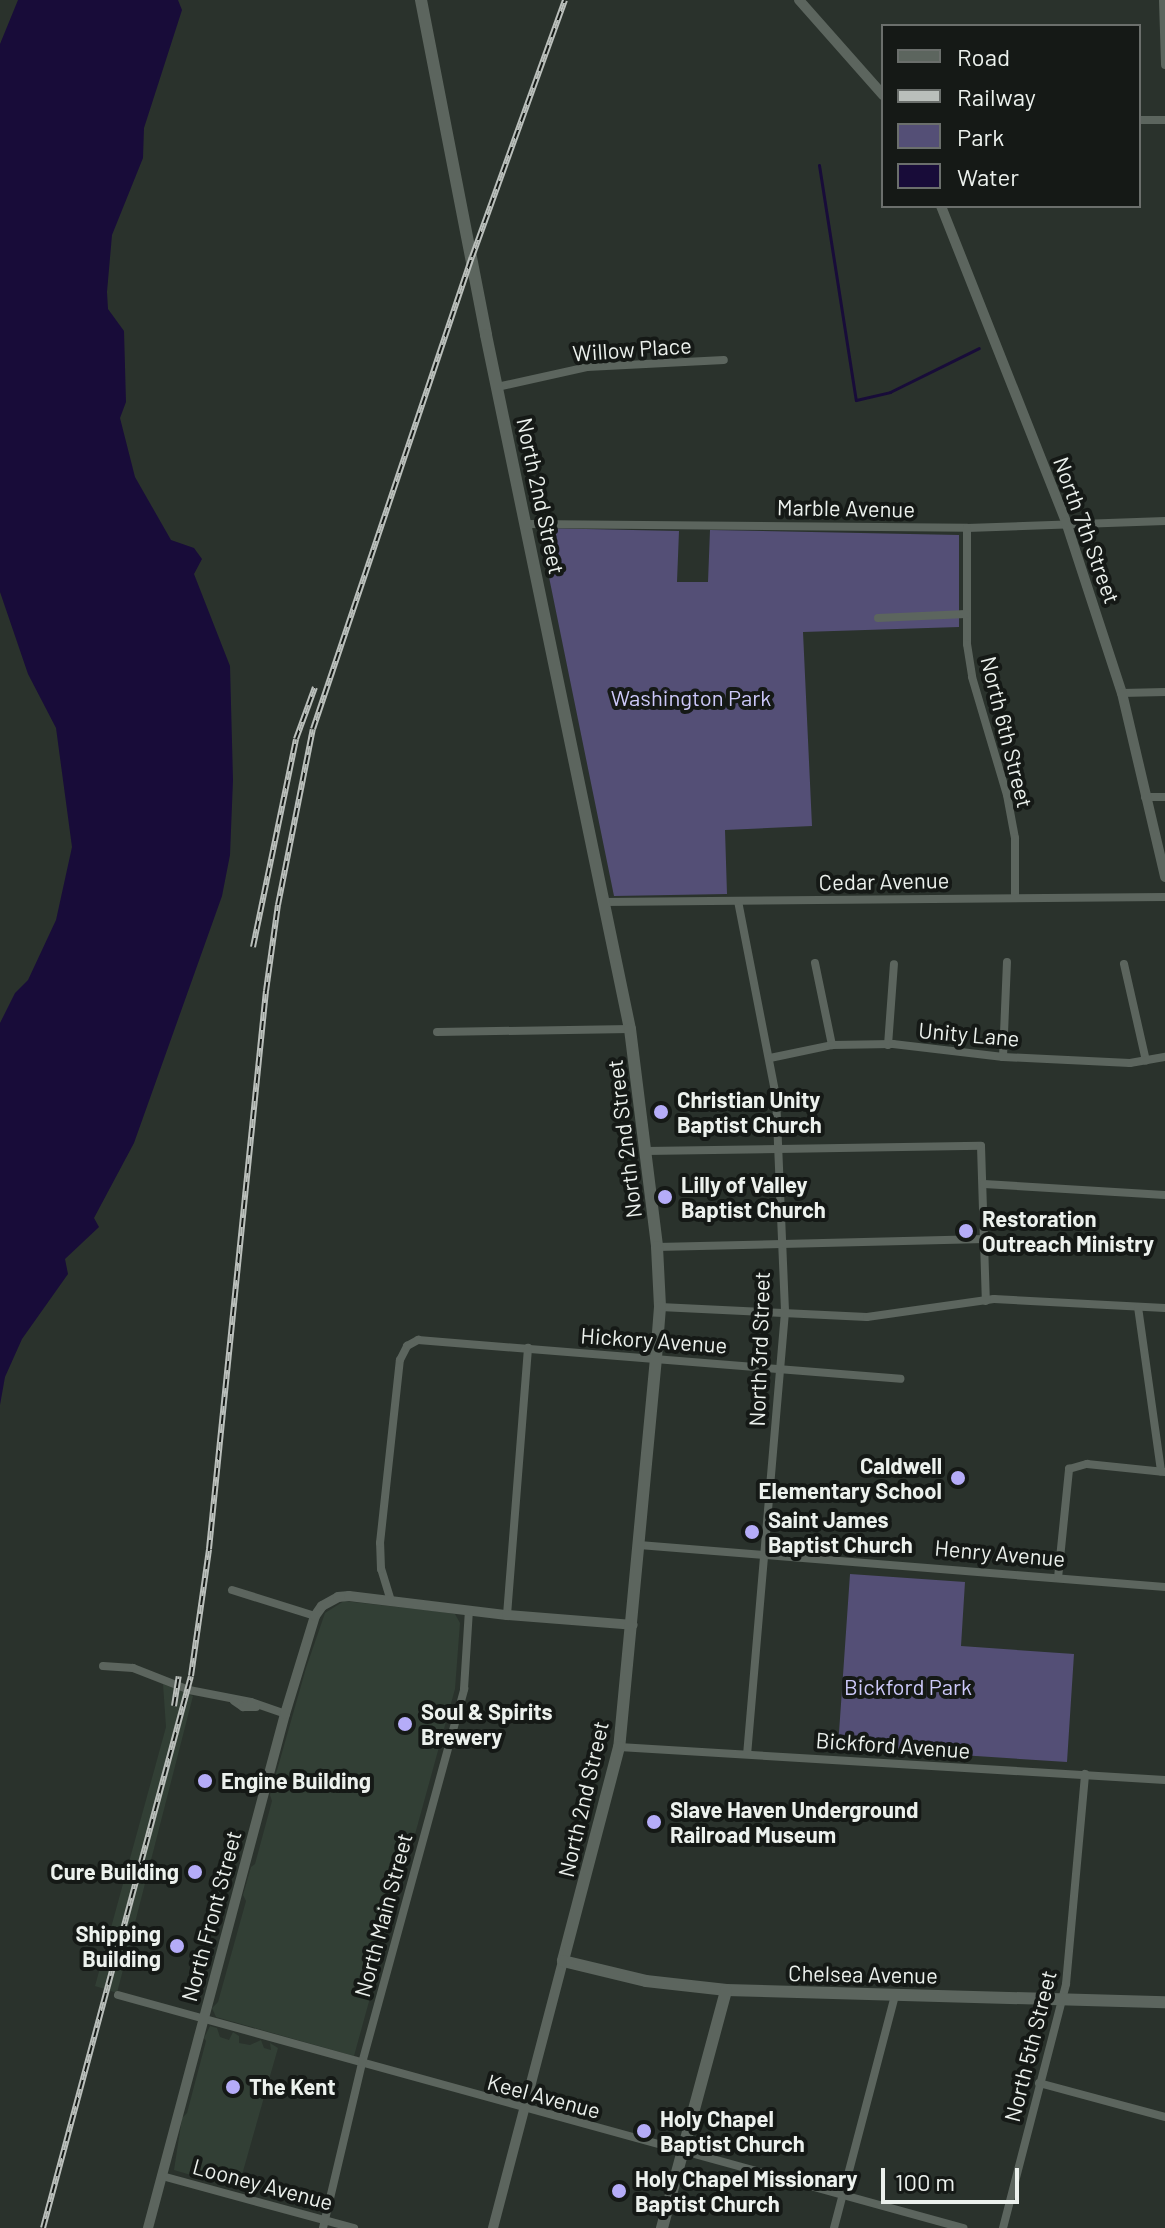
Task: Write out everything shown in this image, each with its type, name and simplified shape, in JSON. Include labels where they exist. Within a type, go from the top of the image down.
[{"type":"main road","name":"North 2nd Street","points":[[421,0],[497,387],[630,1029],[657,1247],[660,1307],[633,1625],[619,1747],[563,1961]]},
{"type":"main road","name":"Chelsea Avenue","points":[[563,1961],[646,1981],[726,1990],[1165,2002]]},
{"type":"main road","points":[[662,2228],[726,1990]]},
{"type":"street","points":[[799,0],[881,93]]},
{"type":"street","points":[[1163,0],[1165,65]]},
{"type":"street","points":[[1141,120],[1165,120]]},
{"type":"street","name":"North 7th Street","points":[[942,208],[1066,522],[1122,693],[1165,877]]},
{"type":"street","name":"Willow Place","points":[[497,387],[587,367],[724,360]]},
{"type":"street","name":"Marble Avenue","points":[[526,524],[967,528],[1066,522],[1165,521]]},
{"type":"street","name":"North 6th Street","points":[[967,528],[966,614],[972,677],[1007,795],[1015,838],[1015,898]]},
{"type":"street","points":[[878,618],[966,614]]},
{"type":"street","points":[[1122,693],[1165,692]]},
{"type":"street","points":[[1145,797],[1165,797]]},
{"type":"street","name":"Cedar Avenue","points":[[603,902],[1165,897]]},
{"type":"street","name":"North 3rd Street","points":[[738,901],[770,1058],[778,1148],[785,1312],[747,1753]]},
{"type":"street","points":[[1003,1057],[1007,962]]},
{"type":"street","points":[[815,963],[832,1045]]},
{"type":"street","points":[[888,1045],[894,964]]},
{"type":"street","points":[[1124,964],[1146,1061]]},
{"type":"street","points":[[437,1032],[630,1029]]},
{"type":"street","name":"Unity Lane","points":[[770,1058],[832,1045],[888,1045],[1003,1057],[1146,1061],[1165,1057]]},
{"type":"street","points":[[646,1151],[981,1146],[986,1301]]},
{"type":"street","points":[[984,1184],[1165,1195]]},
{"type":"street","points":[[657,1247],[985,1239]]},
{"type":"street","points":[[660,1307],[867,1317],[986,1301],[1165,1308]]},
{"type":"street","points":[[1058,1578],[1066,1476],[1076,1464],[1163,1472],[1138,1307]]},
{"type":"street","name":"Hickory Avenue","points":[[391,1601],[381,1569],[380,1543],[400,1360],[407,1346],[418,1340],[900,1379]]},
{"type":"street","points":[[507,1615],[528,1348]]},
{"type":"street","name":"Henry Avenue","points":[[639,1545],[1165,1587]]},
{"type":"street","points":[[232,1590],[315,1616],[322,1606],[338,1597],[633,1625]]},
{"type":"street","name":"North Main Street","points":[[324,2224],[362,2063],[464,1689],[469,1610]]},
{"type":"street","name":"North Front Street","points":[[148,2228],[285,1714],[315,1616]]},
{"type":"street","points":[[103,1666],[133,1668],[189,1690],[251,1702],[256,1707],[285,1714]]},
{"type":"street","name":"Bickford Avenue","points":[[619,1747],[1165,1780]]},
{"type":"street","name":"North 5th Street","points":[[1003,2228],[1064,1998],[1085,1774]]},
{"type":"street","name":"North 2nd Street","points":[[493,2228],[563,1961]]},
{"type":"street","name":"Keel Avenue","points":[[118,1995],[963,2228]]},
{"type":"street","points":[[834,2228],[895,1995]]},
{"type":"street","points":[[1039,2083],[1165,2117]]},
{"type":"street","name":"Looney Avenue","points":[[162,2176],[324,2224],[354,2228]]},
{"type":"shaded area","points":[[344,1601],[455,1614],[460,1623],[455,1689],[354,2056],[216,2017],[212,2008],[218,2002],[246,1901],[243,1895],[251,1867],[255,1864],[272,1801],[270,1795],[306,1668],[325,1613]]},
{"type":"shaded area","points":[[163,1684],[193,1696],[117,1993],[95,1986],[166,1727]]},
{"type":"shaded area","points":[[210,2026],[217,2028],[220,2037],[229,2040],[233,2032],[239,2036],[239,2043],[250,2045],[261,2040],[264,2048],[271,2050],[270,2043],[278,2048],[238,2189],[174,2170],[182,2118],[187,2113],[206,2041],[204,2038]]},
{"type":"green space","name":"Washington Park","points":[[539,528],[679,531],[677,582],[708,582],[710,530],[959,535],[959,627],[803,632],[812,826],[725,830],[727,894],[614,896]]},
{"type":"green space","name":"Bickford Park","points":[[850,1574],[965,1582],[961,1646],[1074,1654],[1067,1762],[838,1747]]},
{"type":"water","points":[[18,0],[178,0],[182,10],[144,128],[143,158],[112,235],[108,309],[124,331],[126,402],[120,418],[135,477],[171,540],[194,548],[202,559],[194,574],[230,666],[233,780],[230,855],[222,896],[134,1143],[94,1218],[99,1227],[65,1259],[68,1274],[22,1339],[5,1377],[0,1405],[0,1023],[15,993],[28,980],[56,920],[72,847],[56,728],[28,674],[0,592],[0,44]]},
{"type":"waterway","points":[[819,165],[856,400],[890,392],[979,348]]},
{"type":"railway","points":[[43,2228],[191,1676],[209,1549],[266,991],[278,905],[313,729],[472,257],[565,0]]},
{"type":"railway","points":[[253,947],[296,739],[315,687]]},
{"type":"railway","points":[[174,1706],[179,1676]]},
{"type":"place","name":"Christian Unity Baptist Church","points":[[661,1112]]},
{"type":"place","name":"Lilly of Valley Baptist Church","points":[[665,1197]]},
{"type":"place","name":"Restoration Outreach Ministry","points":[[966,1231]]},
{"type":"place","name":"Caldwell Elementary School","points":[[958,1478]]},
{"type":"place","name":"Saint James Baptist Church","points":[[752,1532]]},
{"type":"place","name":"Soul & Spirits Brewery","points":[[405,1724]]},
{"type":"place","name":"Engine Building","points":[[205,1781]]},
{"type":"place","name":"Slave Haven Underground Railroad Museum","points":[[654,1822]]},
{"type":"place","name":"Cure Building","points":[[195,1872]]},
{"type":"place","name":"Shipping Building","points":[[177,1946]]},
{"type":"place","name":"The Kent","points":[[233,2087]]},
{"type":"place","name":"Holy Chapel Baptist Church","points":[[644,2131]]},
{"type":"place","name":"Holy Chapel Missionary Baptist Church","points":[[619,2191]]}]
